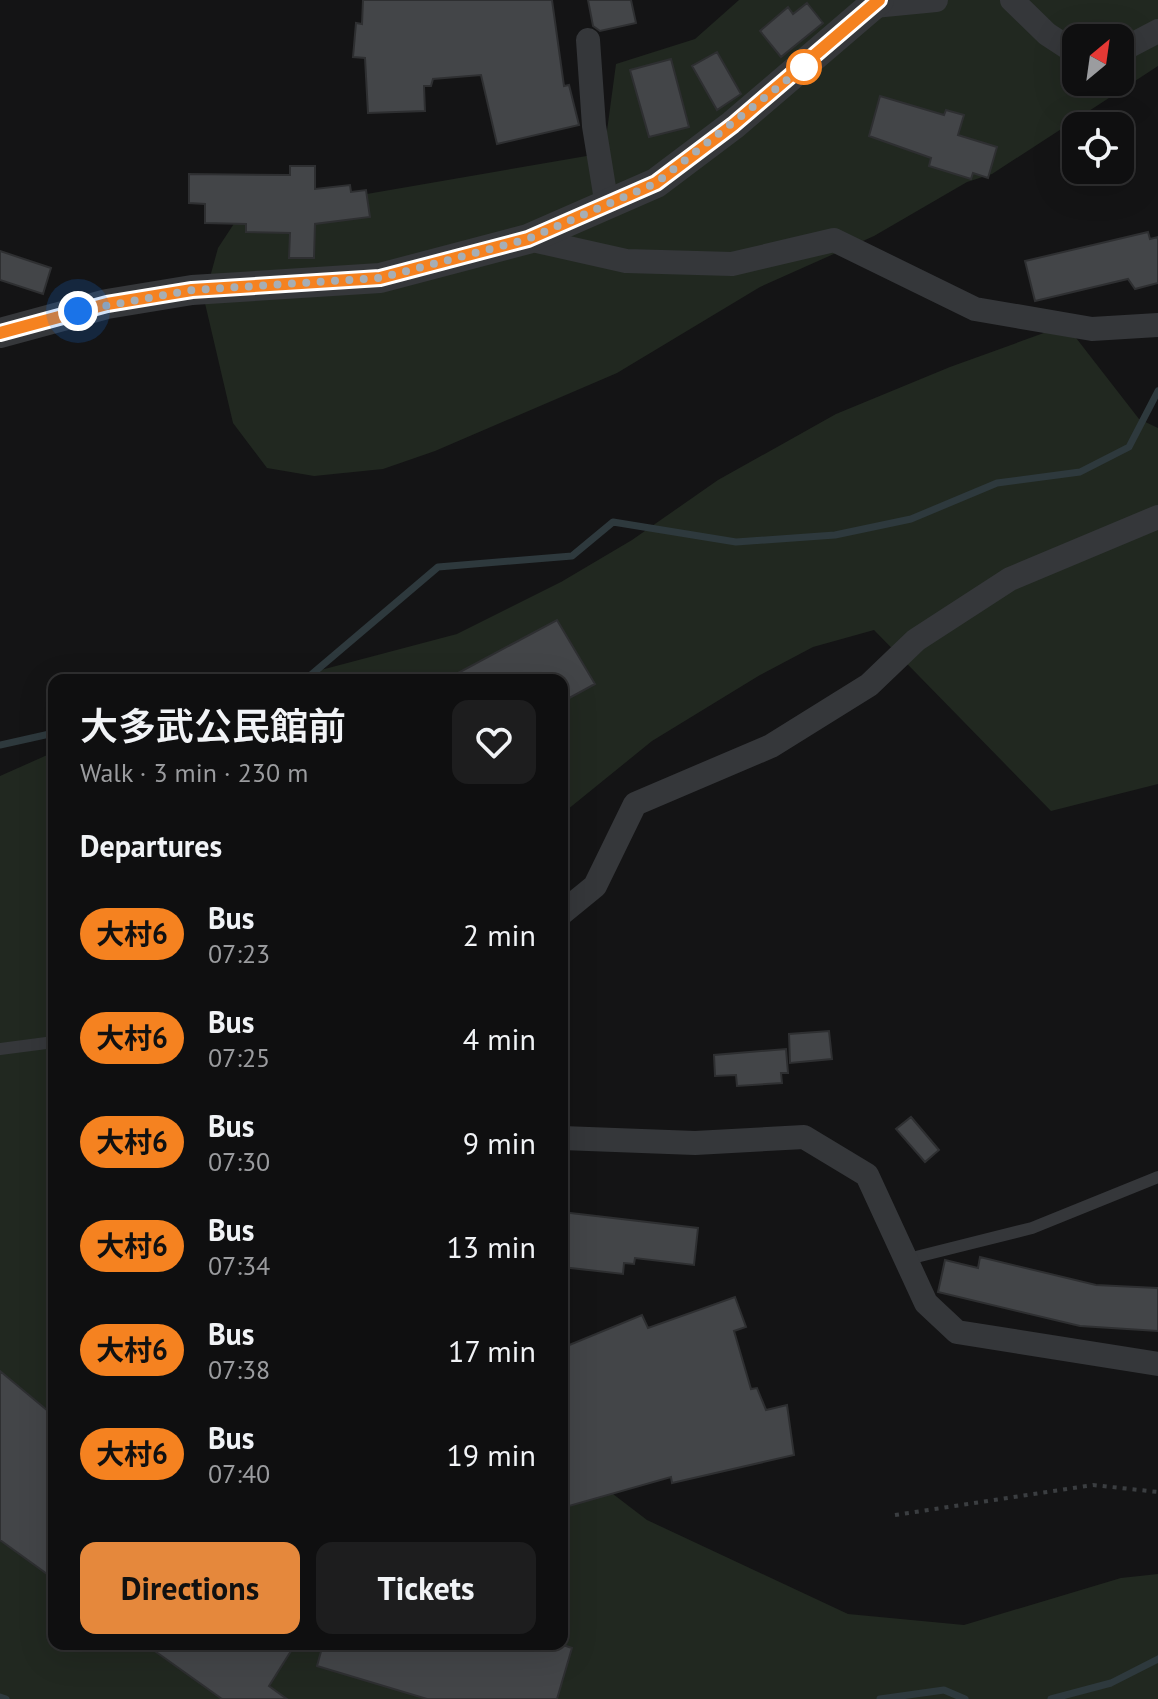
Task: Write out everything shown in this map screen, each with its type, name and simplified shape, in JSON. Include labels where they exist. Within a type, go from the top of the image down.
[{"type":"street","points":[[0,333],[107,304],[192,290],[380,278],[528,239],[607,206],[667,175],[733,125],[876,3],[936,0]]},
{"type":"street","points":[[1012,0],[1047,34],[1062,44]]},
{"type":"street","points":[[1134,44],[1158,31]]},
{"type":"street","points":[[588,40],[594,126],[607,206]]},
{"type":"street","points":[[528,239],[626,261],[732,264],[834,240],[975,309],[1092,329],[1158,325]]},
{"type":"street","points":[[568,908],[595,886],[635,804],[771,746],[869,685],[916,640],[1010,579],[1158,517]]},
{"type":"street","points":[[568,1138],[695,1143],[804,1137],[867,1175],[926,1303],[957,1332],[1158,1364]]},
{"type":"lane","points":[[0,1049],[48,1043]]},
{"type":"lane","points":[[904,1260],[1032,1228],[1158,1177]]},
{"type":"path","points":[[895,1515],[1093,1485],[1158,1492]]},
{"type":"shaded area","points":[[739,0],[1158,0],[1158,66],[1134,82],[1134,24],[1062,24],[1062,96],[1112,96],[1087,112],[1062,112],[1062,128],[992,174],[967,182],[874,236],[760,287],[617,373],[435,451],[383,469],[314,476],[267,468],[233,423],[204,299],[218,248],[239,216],[604,153],[616,64],[695,39]]},
{"type":"shaded area","points":[[1066,325],[1139,419],[1158,428],[1158,784],[1051,811],[874,630],[813,647],[760,675],[652,741],[568,809],[568,674],[306,674],[457,634],[561,582],[632,540],[718,480],[836,414],[950,367]]},
{"type":"shaded area","points":[[48,755],[48,1650],[568,1650],[568,1455],[575,1465],[647,1520],[848,1614],[964,1625],[1121,1578],[1158,1574],[1158,1699],[0,1699],[0,776]]},
{"type":"building","points":[[363,0],[552,0],[564,86],[569,85],[579,125],[497,144],[481,75],[433,79],[431,86],[424,86],[425,111],[368,113],[365,58],[353,57],[356,23],[362,24]]},
{"type":"building","points":[[588,0],[631,0],[636,23],[600,31],[593,26]]},
{"type":"building","points":[[807,3],[823,23],[781,57],[760,31],[788,7],[793,14]]},
{"type":"building","points":[[717,52],[741,94],[717,110],[692,66]]},
{"type":"building","points":[[671,59],[689,127],[649,137],[630,70]]},
{"type":"building","points":[[880,96],[944,115],[946,110],[964,115],[958,135],[997,147],[988,178],[973,173],[971,179],[929,166],[931,158],[869,136]]},
{"type":"building","points":[[290,166],[315,166],[315,189],[350,185],[351,192],[366,190],[370,217],[315,224],[314,258],[289,258],[290,233],[246,232],[246,224],[205,223],[205,204],[189,203],[189,174],[290,175]]},
{"type":"building","points":[[1148,232],[1150,239],[1158,237],[1158,283],[1135,289],[1128,279],[1035,301],[1025,261]]},
{"type":"building","points":[[0,251],[51,268],[43,294],[0,280]]},
{"type":"building","points":[[557,620],[595,684],[568,699],[568,674],[456,674]]},
{"type":"building","points":[[829,1031],[832,1059],[790,1063],[789,1034]]},
{"type":"building","points":[[786,1049],[788,1073],[781,1073],[782,1083],[737,1086],[736,1075],[715,1076],[714,1055]]},
{"type":"building","points":[[911,1117],[939,1150],[925,1162],[896,1129]]},
{"type":"building","points":[[568,1213],[698,1228],[694,1265],[635,1258],[634,1264],[624,1263],[623,1274],[568,1268]]},
{"type":"building","points":[[980,1257],[1096,1285],[1158,1288],[1158,1331],[1080,1326],[938,1292],[945,1260],[978,1268]]},
{"type":"building","points":[[735,1297],[746,1327],[734,1331],[751,1389],[757,1388],[766,1410],[787,1405],[794,1455],[672,1483],[671,1477],[568,1506],[568,1346],[642,1315],[648,1328]]},
{"type":"building","points":[[0,1371],[48,1411],[48,1575],[0,1540]]},
{"type":"building","points":[[572,1648],[557,1699],[427,1699],[317,1666],[321,1650]]},
{"type":"building","points":[[153,1650],[291,1651],[269,1686],[287,1699],[222,1699]]},
{"type":"waterway","points":[[312,674],[438,567],[572,556],[613,522],[736,542],[835,535],[911,519],[997,483],[1080,472],[1129,447],[1158,391]]},
{"type":"waterway","points":[[0,745],[48,734]]},
{"type":"waterway","points":[[1051,1699],[1111,1683],[1158,1659]]},
{"type":"waterway","points":[[880,1699],[944,1690],[965,1699]]},
{"type":"waterway","points":[[0,1697],[6,1699]]},
{"type":"bus line","name":"大村6","points":[[0,333],[19,325],[107,304],[192,290],[380,278],[528,239],[656,183],[733,125],[879,0]]},
{"type":"route","points":[[78,311],[192,290],[380,278],[528,239],[656,183],[806,65],[804,67]]}]
